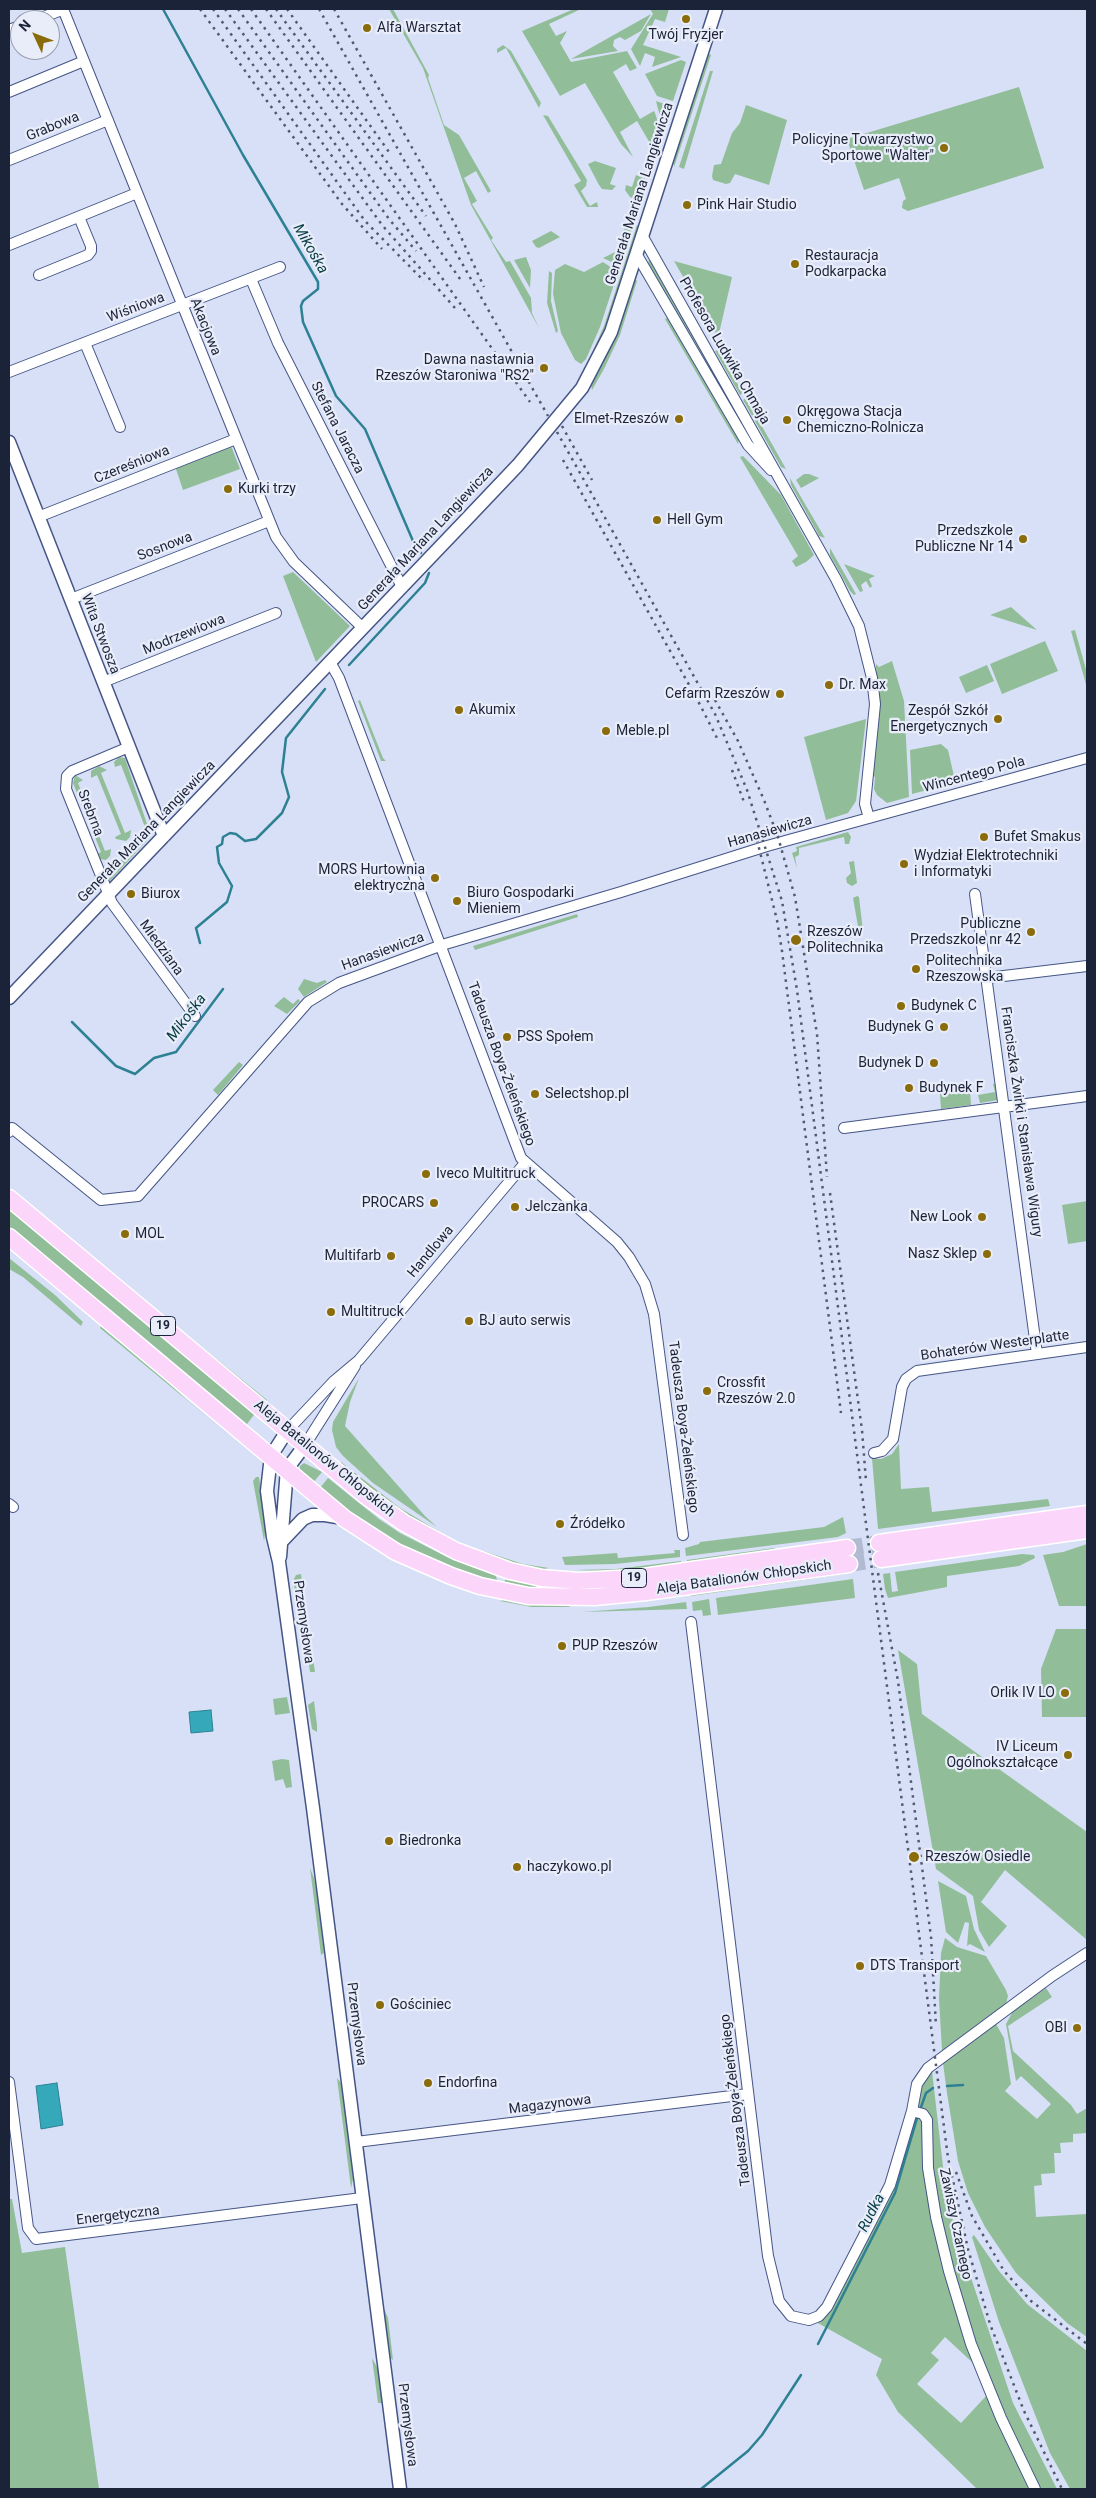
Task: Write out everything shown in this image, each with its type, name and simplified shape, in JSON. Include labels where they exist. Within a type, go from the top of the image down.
[{"type":"main road","name":"Aleja Batalionów Chłopskich","points":[[9,1198],[366,1496],[427,1537],[475,1559],[530,1576],[578,1581],[636,1578],[848,1556],[620,1595],[574,1598],[528,1596],[480,1586],[432,1569],[374,1539],[345,1519],[9,1237]]},
{"type":"main road","points":[[1087,1514],[880,1551],[1087,1530]]},
{"type":"street","name":"Akacjowa","points":[[63,9],[269,521],[287,554],[362,628]]},
{"type":"street","name":"Generała Mariana Langiewicza","points":[[9,998],[518,465],[582,388],[611,332],[716,9]]},
{"type":"street","points":[[9,92],[84,61]]},
{"type":"street","name":"Grabowa","points":[[9,160],[108,120]]},
{"type":"street","points":[[9,246],[137,193]]},
{"type":"street","points":[[39,275],[88,255],[91,251],[91,246],[79,217]]},
{"type":"street","name":"Profesora Ludwika Chmaja","points":[[642,237],[849,601],[860,626],[875,704],[865,804],[869,818]]},
{"type":"street","name":"Profesora Ludwika Chmaja","points":[[636,255],[748,445],[780,480]]},
{"type":"street","name":"Wiśniowa","points":[[9,372],[280,267]]},
{"type":"street","name":"Stefana Jaracza","points":[[251,279],[278,343],[402,587]]},
{"type":"street","points":[[85,343],[120,427]]},
{"type":"street","name":"Czereśniowa","points":[[38,517],[236,439]]},
{"type":"street","name":"Wita Stwosza","points":[[9,442],[164,836]]},
{"type":"street","name":"Sosnowa","points":[[71,599],[269,521]]},
{"type":"street","name":"Modrzewiowa","points":[[103,682],[276,613]]},
{"type":"street","name":"Tadeusza Boya-Żeleńskiego","points":[[330,662],[339,678],[442,945],[518,1151],[525,1163],[617,1242],[629,1257],[645,1284],[654,1314],[683,1535]]},
{"type":"street","name":"Srebrna","points":[[108,895],[65,782],[67,776],[72,771],[129,747]]},
{"type":"street","name":"Wincentego Pola","points":[[869,818],[1087,758]]},
{"type":"street","name":"Hanasiewicza","points":[[9,1132],[12,1128],[101,1200],[138,1196],[308,1002],[322,992],[354,976],[442,945],[767,846],[869,818]]},
{"type":"street","name":"Franciszka Żwirki i Stanisława Wigury","points":[[974,894],[1005,1107],[1037,1354]]},
{"type":"street","name":"Miedziana","points":[[108,895],[144,948],[195,1016]]},
{"type":"street","points":[[987,978],[1087,966]]},
{"type":"street","points":[[844,1128],[1087,1096]]},
{"type":"street","name":"Handlowa","points":[[305,1446],[359,1360],[525,1163]]},
{"type":"street","name":"Bohaterów Westerplatte","points":[[874,1453],[882,1451],[893,1439],[902,1387],[912,1374],[928,1369],[1087,1347]]},
{"type":"street","name":"Handlowa","points":[[287,1431],[334,1381],[359,1360]]},
{"type":"street","points":[[271,1456],[287,1431]]},
{"type":"street","points":[[287,1469],[305,1446]]},
{"type":"street","name":"Przemysłowa","points":[[271,1456],[267,1491],[273,1537],[279,1562],[400,2489]]},
{"type":"street","name":"Przemysłowa","points":[[279,1562],[287,1469]]},
{"type":"street","points":[[282,1540],[303,1519],[325,1515],[345,1519]]},
{"type":"street","name":"Tadeusza Boya-Żeleńskiego","points":[[691,1622],[768,2256],[779,2301],[787,2313],[804,2320],[819,2316],[826,2307],[890,2185],[916,2112]]},
{"type":"street","name":"Zawiszy Czarnego","points":[[1035,2489],[980,2369],[961,2312],[936,2217],[928,2168],[928,2126],[916,2112],[917,2084],[928,2068],[1052,1976],[1087,1954]]},
{"type":"street","name":"Energetyczna","points":[[9,2082],[28,2228],[36,2239],[362,2198]]},
{"type":"street","name":"Magazynowa","points":[[356,2142],[748,2094]]},
{"type":"green space","points":[[389,9],[393,9],[429,75],[428,78],[444,125],[459,135],[491,191],[488,193],[476,171],[464,178],[477,201],[472,204],[493,238],[491,240],[506,262],[510,261],[531,298],[532,313],[539,328],[471,205],[423,68]]},
{"type":"green space","points":[[574,9],[581,9],[549,24],[556,36],[567,31],[560,43],[571,62],[627,51],[637,68],[630,71],[626,64],[613,72],[640,119],[654,111],[662,135],[657,152],[637,121],[620,132],[633,157],[621,144],[585,83],[560,96],[522,31]]},
{"type":"green space","points":[[650,9],[669,9],[665,22],[655,19],[643,45],[681,57],[652,67],[655,57],[645,53],[640,66],[631,49],[653,14]]},
{"type":"green space","points":[[651,14],[641,31],[625,40],[620,37],[614,40],[613,46],[618,51],[571,59]]},
{"type":"green space","points":[[503,45],[511,51],[541,103],[539,108],[506,48],[497,53],[497,49]]},
{"type":"green space","points":[[708,53],[711,55],[674,167],[673,161]]},
{"type":"green space","points":[[681,60],[686,62],[673,101],[657,96],[645,74]]},
{"type":"green space","points":[[710,71],[713,71],[684,169],[679,167]]},
{"type":"green space","name":"Policyjne Towarzystwo Sportowe \"Walter\"","points":[[1019,87],[1044,168],[908,211],[902,208],[903,201],[906,199],[899,178],[864,190],[847,139]]},
{"type":"green space","points":[[656,101],[667,105],[664,114],[669,115],[664,131]]},
{"type":"green space","points":[[746,105],[787,120],[769,185],[735,174],[730,183],[726,184],[713,180],[714,165],[721,164],[732,133],[740,123]]},
{"type":"green space","points":[[543,115],[548,116],[587,180],[586,186],[581,191],[588,203],[590,206],[597,202],[598,207],[587,207],[574,185],[581,181]]},
{"type":"green space","points":[[595,161],[616,168],[610,184],[616,186],[612,190],[602,189],[599,185],[588,164]]},
{"type":"green space","points":[[636,175],[648,180],[641,201],[630,197],[625,190],[626,185],[632,187]]},
{"type":"green space","points":[[630,212],[637,214],[620,266],[603,258],[617,251],[628,219],[624,217]]},
{"type":"green space","points":[[637,225],[640,226],[607,327],[586,366],[604,326]]},
{"type":"green space","points":[[551,231],[560,237],[539,248],[536,247],[532,241]]},
{"type":"green space","points":[[526,257],[531,270],[530,288],[514,260]]},
{"type":"green space","points":[[650,257],[758,449],[648,263]]},
{"type":"green space","points":[[674,261],[732,277],[718,338]]},
{"type":"green space","points":[[603,262],[618,272],[600,327],[586,359],[581,364],[575,360],[561,333],[553,294],[555,270],[565,264],[584,272]]},
{"type":"green space","points":[[549,271],[552,273],[551,301],[558,331],[556,333],[547,303]]},
{"type":"green space","points":[[635,279],[637,281],[620,335],[592,390],[591,385],[617,333]]},
{"type":"green space","points":[[668,317],[739,439],[738,444],[665,319]]},
{"type":"green space","points":[[718,350],[743,393],[740,395],[715,351]]},
{"type":"green space","points":[[746,398],[786,469],[781,467],[743,400]]},
{"type":"green space","points":[[230,443],[240,469],[183,490],[175,466]]},
{"type":"green space","points":[[743,456],[781,495],[814,555],[806,562],[796,567],[792,561],[798,556],[740,457]]},
{"type":"green space","points":[[804,474],[819,478],[801,488],[796,480]]},
{"type":"green space","points":[[790,478],[825,538],[819,536],[791,485]]},
{"type":"green space","points":[[830,548],[856,594],[854,595],[850,591],[830,555]]},
{"type":"green space","points":[[844,564],[875,576],[869,579],[872,586],[870,588],[866,581],[861,585],[863,591],[860,592]]},
{"type":"green space","points":[[293,572],[350,626],[316,662],[283,576]]},
{"type":"green space","points":[[1011,607],[1037,630],[990,615]]},
{"type":"green space","points":[[1075,630],[1087,673],[1087,688],[1071,631]]},
{"type":"green space","points":[[1045,641],[1058,671],[1002,694],[990,664]]},
{"type":"green space","points":[[892,661],[904,701],[909,797],[887,803],[877,795],[874,789],[875,777],[873,776],[880,709],[876,664],[879,667]]},
{"type":"green space","points":[[987,665],[994,681],[966,693],[959,677]]},
{"type":"green space","points":[[360,700],[383,758],[386,761],[381,761],[358,701]]},
{"type":"green space","points":[[866,719],[856,801],[848,813],[826,820],[804,737]]},
{"type":"green space","points":[[941,744],[948,750],[954,776],[949,778],[950,784],[912,794],[910,750]]},
{"type":"green space","points":[[119,757],[125,758],[151,836],[108,883],[107,875],[142,837],[148,835],[121,765],[115,767],[114,762]]},
{"type":"green space","points":[[99,766],[107,770],[101,773],[125,833],[131,830],[130,837],[126,841],[116,839],[115,837],[121,834],[97,775],[91,778],[91,771]]},
{"type":"green space","points":[[75,775],[83,780],[78,783],[105,851],[111,849],[110,856],[106,860],[100,859],[95,855],[101,852],[73,783]]},
{"type":"green space","points":[[848,832],[851,837],[849,844],[845,844],[844,837],[799,848],[799,855],[795,857],[797,868],[792,853],[797,851],[796,847]]},
{"type":"green space","points":[[854,861],[857,883],[852,886],[847,883],[846,878],[851,873],[849,862]]},
{"type":"green space","points":[[859,897],[863,931],[859,932],[853,898]]},
{"type":"green space","points":[[577,914],[578,917],[475,950],[473,946]]},
{"type":"green space","points":[[304,979],[317,983],[325,980],[327,982],[304,997],[298,989]]},
{"type":"green space","points":[[284,997],[293,1004],[298,999],[300,1001],[287,1014],[274,1006]]},
{"type":"green space","points":[[239,1062],[243,1065],[218,1095],[213,1090]]},
{"type":"green space","points":[[997,1083],[998,1100],[980,1103],[978,1095],[995,1092],[993,1084]]},
{"type":"green space","points":[[970,1091],[971,1105],[941,1109],[940,1094]]},
{"type":"green space","points":[[1087,1201],[1087,1241],[1068,1244],[1062,1205]]},
{"type":"green space","points":[[9,1209],[46,1235],[256,1412],[247,1424],[105,1305],[9,1230]]},
{"type":"green space","points":[[9,1258],[55,1295],[83,1322],[81,1326],[23,1277],[9,1269]]},
{"type":"green space","points":[[101,1326],[119,1337],[186,1399],[234,1439],[100,1328]]},
{"type":"green space","points":[[186,1334],[267,1400],[266,1402],[206,1355]]},
{"type":"green space","points":[[359,1378],[350,1402],[345,1426],[437,1527],[373,1483],[343,1456],[336,1447],[332,1430],[333,1422]]},
{"type":"green space","points":[[899,1444],[901,1489],[929,1487],[932,1512],[1048,1499],[1050,1506],[878,1529],[872,1458],[881,1459],[892,1454]]},
{"type":"green space","points":[[341,1462],[400,1508],[455,1541],[449,1542],[422,1527],[338,1466]]},
{"type":"green space","points":[[304,1463],[322,1472],[312,1484],[300,1470],[300,1466]]},
{"type":"green space","points":[[256,1477],[259,1477],[266,1526],[264,1541],[253,1481]]},
{"type":"green space","points":[[328,1478],[379,1519],[400,1533],[447,1557],[495,1573],[497,1580],[495,1582],[466,1575],[386,1540],[319,1489]]},
{"type":"green space","points":[[843,1517],[846,1533],[838,1537],[686,1556],[685,1548],[700,1542],[824,1527]]},
{"type":"green space","points":[[1087,1544],[1087,1606],[1059,1606],[1043,1555],[1063,1552]]},
{"type":"green space","points":[[465,1545],[523,1564],[549,1568],[538,1571],[464,1549]]},
{"type":"green space","points":[[774,1548],[780,1551],[687,1564],[687,1560]]},
{"type":"green space","points":[[674,1550],[680,1550],[680,1557],[615,1564],[565,1565],[562,1557],[617,1553],[618,1558],[675,1553]]},
{"type":"green space","points":[[1022,1554],[1034,1555],[1035,1558],[1019,1566],[947,1576],[947,1587],[888,1598],[885,1589],[883,1574],[890,1573],[892,1592],[898,1591],[895,1572]]},
{"type":"green space","points":[[681,1561],[682,1565],[627,1572],[576,1570],[616,1569]]},
{"type":"green space","points":[[851,1569],[852,1573],[691,1596],[691,1591]]},
{"type":"green space","points":[[301,1574],[315,1672],[310,1672],[302,1610],[295,1603],[294,1579],[296,1575]]},
{"type":"green space","points":[[506,1576],[615,1589],[547,1591],[504,1584]]},
{"type":"green space","points":[[853,1579],[855,1598],[718,1615],[716,1598]]},
{"type":"green space","points":[[507,1599],[568,1604],[570,1607],[532,1607],[500,1601]]},
{"type":"green space","points":[[709,1599],[711,1615],[703,1616],[702,1610],[693,1611],[692,1602]]},
{"type":"green space","points":[[686,1602],[687,1609],[582,1612],[649,1607]]},
{"type":"green space","name":"Orlik IV LO","points":[[1056,1629],[1087,1629],[1087,1717],[1042,1717],[1041,1669]]},
{"type":"green space","points":[[898,1650],[917,1664],[922,1714],[1087,1832],[1087,1940],[1005,1870],[981,1902],[1007,1926],[989,1947],[979,1930],[973,1896],[936,1869]]},
{"type":"green space","points":[[287,1697],[290,1713],[275,1715],[273,1699]]},
{"type":"green space","points":[[314,1701],[317,1732],[312,1729],[308,1705]]},
{"type":"green space","points":[[289,1760],[292,1787],[286,1788],[283,1779],[275,1781],[272,1761]]},
{"type":"green space","points":[[310,1868],[317,1893],[324,1953],[321,1955]]},
{"type":"green space","points":[[938,1881],[966,1896],[974,1929],[985,1952],[970,1944],[967,1946],[969,1923],[965,1922],[958,1943],[946,1932]]},
{"type":"green space","points":[[945,1938],[957,1947],[986,1956],[1008,1996],[1006,2004],[942,2051],[939,1999],[941,1953]]},
{"type":"green space","points":[[1046,1988],[1052,1997],[1008,2026],[1013,2051],[1071,2105],[1077,2114],[1087,2108],[1087,2133],[1073,2134],[1073,2142],[1060,2143],[1061,2153],[1054,2153],[1055,2173],[1041,2174],[1042,2185],[1034,2186],[1036,2217],[1087,2214],[1087,2337],[1067,2323],[1016,2273],[985,2227],[968,2193],[958,2161],[943,2063],[996,2024],[1004,2038],[1011,2084],[1005,2091],[1037,2119],[1051,2104],[1021,2076],[1016,2081],[1006,2024],[1013,2011]]},
{"type":"green space","points":[[932,2071],[944,2175],[954,2227],[1013,2403],[1057,2489],[1039,2489],[1006,2422],[966,2319],[943,2230],[931,2166],[929,2119],[916,2108],[921,2089]]},
{"type":"green space","points":[[337,2078],[341,2083],[348,2132],[353,2179],[351,2188]]},
{"type":"green space","points":[[914,2117],[922,2119],[935,2236],[973,2363],[945,2337],[931,2353],[939,2360],[917,2384],[961,2423],[987,2395],[1001,2429],[1030,2486],[1027,2489],[977,2489],[898,2412],[876,2375],[882,2359],[816,2322],[829,2312],[879,2218],[896,2181]]},
{"type":"green space","points":[[9,2199],[12,2199],[22,2253],[65,2247],[99,2489],[9,2489]]},
{"type":"green space","points":[[974,2235],[999,2271],[1027,2304],[1087,2351],[1087,2489],[1070,2489],[1050,2453],[999,2322],[972,2237]]},
{"type":"green space","points":[[383,2306],[388,2318],[393,2360],[389,2357]]},
{"type":"green space","points":[[372,2358],[378,2369],[382,2403],[378,2403]]},
{"type":"water","points":[[211,1710],[213,1731],[191,1733],[189,1712]]},
{"type":"water","points":[[57,2083],[63,2125],[41,2129],[36,2086]]},
{"type":"waterway","name":"Mikośka","points":[[163,9],[243,155],[318,282],[318,289],[303,301],[301,306],[303,322],[336,396],[365,429],[413,541],[421,553]]},
{"type":"waterway","name":"Mikośka","points":[[349,665],[425,583],[429,573]]},
{"type":"waterway","name":"Mikośka","points":[[200,943],[196,928],[227,902],[232,886],[219,863],[217,847],[222,844],[223,837],[230,833],[236,834],[245,841],[256,839],[282,813],[289,797],[282,772],[286,738],[325,689]]},
{"type":"waterway","name":"Mikośka","points":[[72,1022],[116,1066],[135,1074],[154,1058],[176,1052],[223,989]]},
{"type":"waterway","name":"Rudka","points":[[947,2086],[963,2085]]},
{"type":"waterway","name":"Rudka","points":[[920,2110],[926,2093],[933,2088]]},
{"type":"waterway","name":"Rudka","points":[[818,2344],[895,2193],[918,2115]]},
{"type":"waterway","name":"Rudka","points":[[701,2489],[748,2451],[762,2435],[801,2375]]},
{"type":"tunnel","points":[[847,1548],[879,1543]]},
{"type":"tunnel","points":[[849,1564],[881,1559]]},
{"type":"railway","points":[[200,9],[342,204],[382,249]]},
{"type":"railway","points":[[213,9],[365,221],[424,281]]},
{"type":"railway","points":[[225,9],[382,225],[455,308]]},
{"type":"railway","points":[[238,9],[389,219],[416,251]]},
{"type":"railway","points":[[251,9],[530,402]]},
{"type":"railway","points":[[266,9],[463,283]]},
{"type":"railway","points":[[276,9],[426,216]]},
{"type":"railway","points":[[287,9],[389,152]]},
{"type":"railway","points":[[319,9],[548,416]]},
{"type":"railway","points":[[334,9],[455,224],[484,287]]},
{"type":"railway","points":[[562,426],[592,480]]},
{"type":"railway","points":[[557,432],[715,714],[747,790],[782,901],[797,990],[948,2158],[968,2249],[990,2324],[1024,2411],[1062,2489]]},
{"type":"railway","points":[[563,460],[697,699],[719,742]]},
{"type":"railway","points":[[715,700],[738,741],[764,800],[778,837],[795,897],[817,1034],[827,1177]]},
{"type":"railway","points":[[732,770],[744,802]]},
{"type":"railway","points":[[757,840],[777,920],[782,951],[841,1413]]},
{"type":"railway","points":[[830,1193],[862,1430],[866,1481]]},
{"type":"railway","points":[[878,1573],[898,1681],[931,1937],[936,2026]]},
{"type":"railway","points":[[956,2172],[972,2216],[1004,2271],[1031,2301],[1087,2344]]},
{"type":"place","name":"Twój Fryzjer","points":[[686,19]]},
{"type":"place","name":"Alfa Warsztat","points":[[367,28]]},
{"type":"place","name":"Policyjne Towarzystwo Sportowe \"Walter\"","points":[[944,148]]},
{"type":"place","name":"Pink Hair Studio","points":[[687,205]]},
{"type":"place","name":"Restauracja Podkarpacka","points":[[795,264]]},
{"type":"place","name":"Dawna nastawnia Rzeszów Staroniwa \"RS2\"","points":[[544,368]]},
{"type":"place","name":"Elmet-Rzeszów","points":[[679,419]]},
{"type":"place","name":"Okręgowa Stacja Chemiczno-Rolnicza","points":[[787,420]]},
{"type":"place","name":"Kurki trzy","points":[[228,489]]},
{"type":"place","name":"Hell Gym","points":[[657,520]]},
{"type":"place","name":"Przedszkole Publiczne Nr 14","points":[[1023,539]]},
{"type":"place","name":"Dr. Max","points":[[829,685]]},
{"type":"place","name":"Cefarm Rzeszów","points":[[780,694]]},
{"type":"place","name":"Akumix","points":[[459,710]]},
{"type":"place","name":"Zespół Szkół Energetycznych","points":[[998,719]]},
{"type":"place","name":"Meble.pl","points":[[606,731]]},
{"type":"place","name":"Bufet Smakus","points":[[984,837]]},
{"type":"place","name":"Wydział Elektrotechniki i Informatyki","points":[[904,864]]},
{"type":"place","name":"MORS Hurtownia elektryczna","points":[[435,878]]},
{"type":"place","name":"Biurox","points":[[131,894]]},
{"type":"place","name":"Biuro Gospodarki Mieniem","points":[[457,901]]},
{"type":"place","name":"Publiczne Przedszkole nr 42","points":[[1031,932]]},
{"type":"place","name":"Rzeszów Politechnika","points":[[796,940]]},
{"type":"place","name":"Politechnika Rzeszowska","points":[[916,969]]},
{"type":"place","name":"Budynek C","points":[[901,1006]]},
{"type":"place","name":"Budynek G","points":[[944,1027]]},
{"type":"place","name":"PSS Społem","points":[[507,1037]]},
{"type":"place","name":"Budynek D","points":[[934,1063]]},
{"type":"place","name":"Budynek F","points":[[909,1088]]},
{"type":"place","name":"Selectshop.pl","points":[[535,1094]]},
{"type":"place","name":"Iveco Multitruck","points":[[426,1174]]},
{"type":"place","name":"PROCARS","points":[[434,1203]]},
{"type":"place","name":"Jelczanka","points":[[515,1207]]},
{"type":"place","name":"New Look","points":[[982,1217]]},
{"type":"place","name":"MOL","points":[[125,1234]]},
{"type":"place","name":"Nasz Sklep","points":[[987,1254]]},
{"type":"place","name":"Multifarb","points":[[391,1256]]},
{"type":"place","name":"Multitruck","points":[[331,1312]]},
{"type":"place","name":"BJ auto serwis","points":[[469,1321]]},
{"type":"place","name":"Crossfit Rzeszów 2.0","points":[[707,1391]]},
{"type":"place","name":"Źródełko","points":[[560,1524]]},
{"type":"place","name":"PUP Rzeszów","points":[[562,1646]]},
{"type":"place","name":"Orlik IV LO","points":[[1065,1693]]},
{"type":"place","name":"IV Liceum Ogólnokształcące","points":[[1068,1755]]},
{"type":"place","name":"Biedronka","points":[[389,1841]]},
{"type":"place","name":"Rzeszów Osiedle","points":[[914,1857]]},
{"type":"place","name":"haczykowo.pl","points":[[517,1867]]},
{"type":"place","name":"DTS Transport","points":[[860,1966]]},
{"type":"place","name":"Gościniec","points":[[380,2005]]},
{"type":"place","name":"OBI","points":[[1077,2028]]},
{"type":"place","name":"Endorfina","points":[[428,2083]]}]
